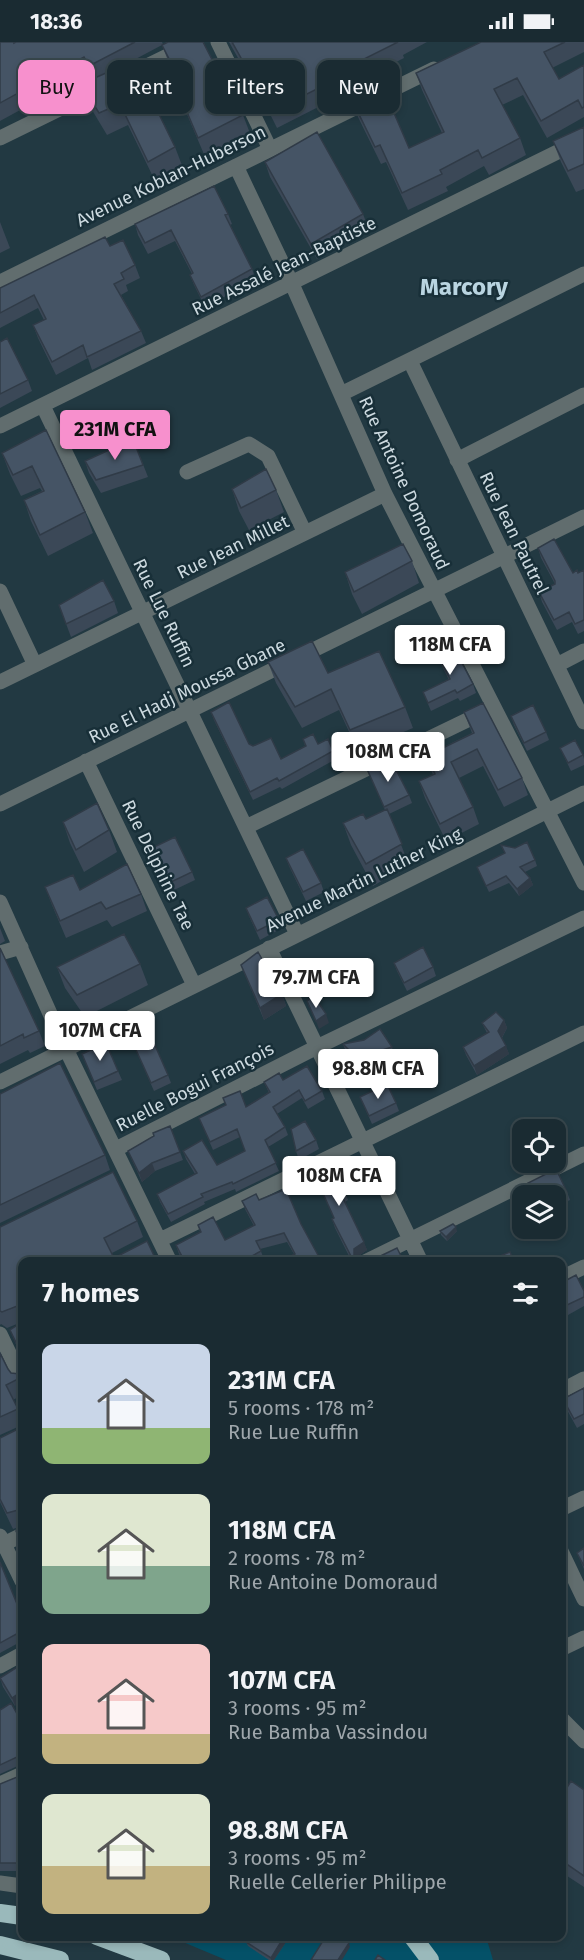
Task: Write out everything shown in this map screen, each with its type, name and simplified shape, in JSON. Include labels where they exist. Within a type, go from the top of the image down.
[{"type":"highway","points":[[0,1913],[18,1915]]},
{"type":"highway","points":[[111,1941],[162,1960]]},
{"type":"highway","points":[[416,1941],[430,1960]]},
{"type":"highway","points":[[0,1945],[60,1960]]},
{"type":"street","points":[[0,138],[196,42]]},
{"type":"street","points":[[218,42],[270,149]]},
{"type":"street","name":"Avenue Koblan-Huberson","points":[[0,282],[446,62]]},
{"type":"street","name":"Rue Assalé Jean-Baptiste","points":[[0,426],[584,139]]},
{"type":"street","name":"Rue Antoine Domoraud","points":[[236,166],[292,284],[385,494],[433,592],[584,883]]},
{"type":"street","points":[[341,394],[584,274]]},
{"type":"street","name":"Rue Jean Pautrel","points":[[410,361],[584,723]]},
{"type":"street","points":[[457,460],[584,395]]},
{"type":"street","name":"Rue Lue Ruffin","points":[[43,406],[297,934]]},
{"type":"street","points":[[187,472],[249,444],[260,448],[268,456],[304,533]]},
{"type":"street","name":"Rue Jean Millet","points":[[0,682],[385,494]]},
{"type":"street","name":"Rue El Hadj Moussa Gbane","points":[[0,804],[584,517]]},
{"type":"street","points":[[0,591],[36,664]]},
{"type":"street","points":[[556,665],[584,651]]},
{"type":"street","points":[[246,827],[494,706]]},
{"type":"street","name":"Rue Delphine Tae","points":[[86,762],[194,985]]},
{"type":"street","name":"Avenue Martin Luther King","points":[[0,1082],[65,1047],[584,793]]},
{"type":"street","points":[[0,902],[65,1047],[116,1149],[122,1176],[160,1240],[166,1257]]},
{"type":"street","name":"Ruelle Bogui François","points":[[116,1149],[317,1047],[584,918]]},
{"type":"street","points":[[0,953],[21,947]]},
{"type":"street","points":[[269,948],[419,1257]]},
{"type":"street","points":[[160,1240],[584,1033]]},
{"type":"street","points":[[375,1257],[584,1154]]},
{"type":"street","points":[[566,1276],[584,1267]]},
{"type":"street","points":[[5,1337],[18,1370]]},
{"type":"street","points":[[566,1388],[584,1379]]},
{"type":"street","points":[[566,1506],[584,1497]]},
{"type":"street","points":[[18,1536],[1,1542],[18,1574]]},
{"type":"street","points":[[566,1561],[584,1599]]},
{"type":"street","points":[[566,1647],[584,1638]]},
{"type":"street","points":[[0,1665],[18,1656]]},
{"type":"street","points":[[566,1723],[584,1741]]},
{"type":"street","points":[[0,1784],[18,1776]]},
{"type":"street","points":[[0,1883],[18,1885]]},
{"type":"shaded area","points":[[181,1941],[487,1941],[493,1960],[226,1960]]},
{"type":"building","points":[[0,42],[135,42],[95,63],[95,60],[86,60],[84,57],[79,60],[18,60],[18,93],[0,103]]},
{"type":"building","points":[[168,42],[203,42],[212,60],[205,60],[205,114],[243,115],[198,138],[188,114],[193,114],[193,60],[170,60],[162,45]]},
{"type":"building","points":[[232,42],[398,42],[362,60],[317,60],[317,89],[305,95],[305,60],[242,60]]},
{"type":"building","points":[[481,42],[565,42],[544,52],[559,79],[584,65],[584,107],[582,108],[578,100],[541,121],[517,78],[494,89],[520,138],[482,158],[478,150],[440,170],[442,174],[402,193],[380,145],[375,147],[359,114],[394,114],[409,148],[444,132],[416,73]]},
{"type":"building","points":[[107,73],[107,110],[99,113],[95,107],[95,78]]},
{"type":"building","points":[[125,114],[159,114],[175,147],[148,162]]},
{"type":"building","points":[[584,127],[584,164],[568,171],[553,141]]},
{"type":"building","points":[[317,132],[363,214],[311,244],[265,162]]},
{"type":"building","points":[[214,186],[228,214],[225,215],[252,269],[201,297],[190,275],[193,273],[171,230],[145,243],[135,224]]},
{"type":"building","points":[[105,237],[110,246],[123,240],[135,265],[121,273],[124,279],[114,284],[141,331],[87,357],[83,345],[52,362],[33,325],[46,319],[34,295],[0,313],[0,288]]},
{"type":"building","points":[[7,338],[28,380],[0,394],[0,342]]},
{"type":"building","points":[[46,430],[85,512],[40,535],[24,500],[44,491],[32,466],[13,475],[2,453]]},
{"type":"building","points":[[133,439],[143,465],[96,480],[85,461]]},
{"type":"building","points":[[266,469],[276,490],[241,508],[232,489]]},
{"type":"building","points":[[554,539],[573,573],[577,570],[578,573],[584,570],[584,620],[575,624],[569,612],[554,620],[539,592],[555,584],[538,548]]},
{"type":"building","points":[[403,544],[412,561],[354,592],[345,572]]},
{"type":"building","points":[[103,580],[114,601],[66,624],[59,605]]},
{"type":"building","points":[[312,641],[328,673],[379,651],[405,707],[350,730],[331,689],[295,707],[268,662]]},
{"type":"building","points":[[453,646],[473,684],[457,693],[455,690],[428,703],[423,692],[450,679],[437,654]]},
{"type":"building","points":[[229,702],[249,744],[253,746],[271,738],[281,759],[306,746],[303,739],[313,734],[318,744],[328,739],[333,751],[279,781],[277,778],[250,792],[211,712]]},
{"type":"building","points":[[483,703],[522,778],[498,790],[477,749],[451,762],[473,807],[440,824],[419,781],[435,774],[426,756],[474,733],[464,712]]},
{"type":"building","points":[[533,705],[546,732],[524,743],[511,716]]},
{"type":"building","points":[[575,740],[583,755],[568,763],[560,748]]},
{"type":"building","points":[[390,758],[409,795],[384,807],[367,769]]},
{"type":"building","points":[[97,803],[109,830],[76,850],[63,822]]},
{"type":"building","points":[[387,809],[402,844],[366,864],[343,823],[363,814],[366,819]]},
{"type":"building","points":[[175,837],[192,872],[169,883],[152,848]]},
{"type":"building","points":[[527,842],[535,860],[520,867],[530,878],[517,889],[506,876],[486,886],[477,867],[505,853],[501,845],[515,848]]},
{"type":"building","points":[[303,849],[321,883],[303,892],[286,858]]},
{"type":"building","points":[[127,864],[141,894],[106,909],[101,902],[60,921],[45,887],[73,875],[80,890]]},
{"type":"building","points":[[267,897],[279,920],[257,931],[246,908]]},
{"type":"building","points":[[124,934],[140,964],[77,995],[57,967]]},
{"type":"building","points":[[423,947],[433,967],[404,983],[394,963]]},
{"type":"building","points":[[0,948],[39,1031],[24,1038],[23,1034],[0,1046]]},
{"type":"building","points":[[258,952],[282,994],[260,1008],[241,965]]},
{"type":"building","points":[[314,996],[326,1014],[316,1021],[307,1001]]},
{"type":"building","points":[[496,1012],[504,1020],[498,1031],[506,1046],[474,1066],[463,1047],[489,1032],[482,1023]]},
{"type":"building","points":[[146,1025],[168,1075],[151,1083],[128,1032]]},
{"type":"building","points":[[380,1029],[392,1047],[357,1058],[343,1044],[364,1040]]},
{"type":"building","points":[[106,1043],[118,1071],[94,1082],[82,1054]]},
{"type":"building","points":[[429,1049],[437,1060],[428,1066],[420,1055]]},
{"type":"building","points":[[60,1063],[105,1155],[0,1205],[0,1094]]},
{"type":"building","points":[[307,1066],[322,1091],[305,1101],[299,1090],[273,1107],[285,1127],[265,1140],[276,1163],[233,1184],[232,1182],[201,1194],[203,1197],[168,1214],[157,1194],[197,1173],[183,1151],[202,1140],[217,1165],[245,1151],[237,1129],[210,1142],[199,1118],[226,1105],[223,1098],[240,1091],[246,1107],[270,1092],[264,1082],[279,1073],[283,1080]]},
{"type":"building","points":[[387,1084],[396,1103],[369,1116],[360,1097]]},
{"type":"building","points":[[305,1121],[316,1140],[296,1151],[291,1129]]},
{"type":"building","points":[[170,1126],[180,1152],[152,1163],[139,1173],[128,1151],[154,1136],[153,1133]]},
{"type":"building","points":[[332,1163],[345,1192],[341,1194],[364,1242],[354,1249],[354,1257],[351,1257],[332,1219],[334,1218],[313,1171]]},
{"type":"building","points":[[113,1172],[137,1221],[104,1238],[114,1257],[18,1257],[18,1307],[2,1312],[0,1311],[0,1227]]},
{"type":"building","points":[[548,1173],[558,1173],[564,1185],[529,1185],[528,1183]]},
{"type":"building","points":[[286,1189],[319,1257],[289,1257],[295,1254],[284,1233],[256,1241],[261,1251],[250,1257],[182,1257],[176,1245],[201,1232],[198,1225],[213,1217],[225,1240],[255,1225],[242,1201],[256,1194],[259,1200]]},
{"type":"building","points":[[453,1224],[456,1227],[446,1237],[440,1231]]},
{"type":"building","points":[[147,1241],[155,1257],[116,1257]]},
{"type":"building","points":[[397,1248],[402,1257],[378,1257]]},
{"type":"building","points":[[510,1252],[512,1257],[498,1257]]},
{"type":"building","points":[[576,1275],[584,1291],[584,1297],[566,1306],[566,1280]]},
{"type":"building","points":[[18,1325],[18,1347],[10,1330]]},
{"type":"building","points":[[0,1353],[11,1373],[18,1374],[18,1379],[6,1385],[18,1409],[0,1417]]},
{"type":"building","points":[[584,1388],[584,1414],[574,1419],[566,1404],[566,1397]]},
{"type":"building","points":[[18,1429],[18,1510],[7,1513],[0,1499],[0,1438]]},
{"type":"building","points":[[584,1548],[584,1566],[577,1553]]},
{"type":"building","points":[[0,1562],[18,1604],[18,1633],[0,1643]]},
{"type":"building","points":[[18,1667],[18,1694],[12,1698],[0,1678]]},
{"type":"building","points":[[11,1703],[18,1716],[18,1756],[0,1765],[0,1710]]},
{"type":"building","points":[[18,1777],[18,1863],[0,1863],[0,1784]]},
{"type":"building","points":[[571,1781],[584,1790],[584,1876],[566,1863],[566,1789]]},
{"type":"building","points":[[247,1941],[282,1941],[271,1958]]},
{"type":"building","points":[[323,1941],[349,1943],[338,1960],[311,1960]]},
{"type":"building","points":[[378,1955],[385,1960],[375,1960]]},
{"type":"district","name":"Marcory","points":[[464,287]]}]
